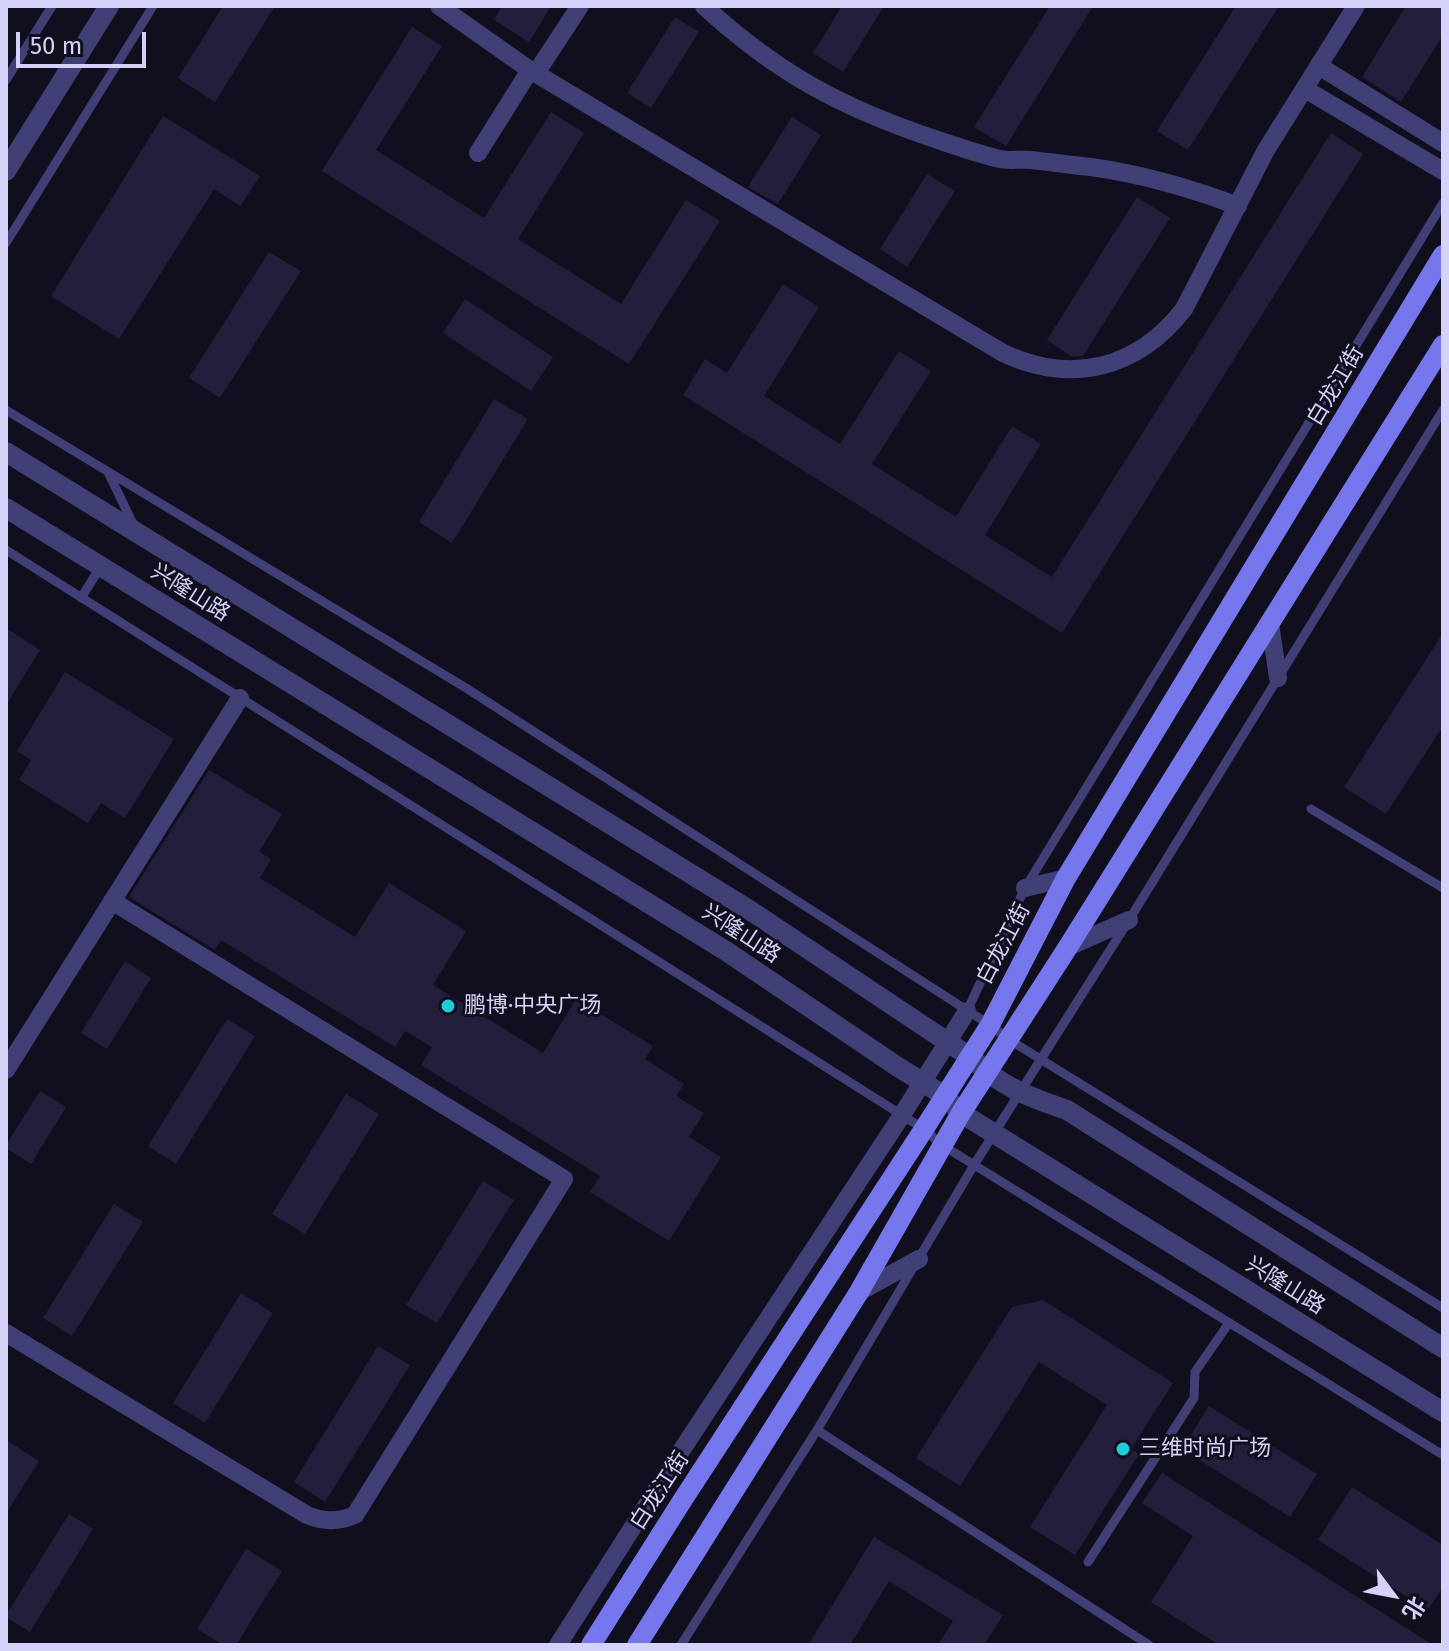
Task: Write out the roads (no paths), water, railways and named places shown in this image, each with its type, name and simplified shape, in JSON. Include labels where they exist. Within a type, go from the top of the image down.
[{"type":"main road","name":"白龙江街","points":[[591,1645],[990,1025],[1066,878],[1443,255]]},
{"type":"main road","points":[[637,1645],[859,1292],[961,1113],[1443,345]]},
{"type":"street","points":[[6,171],[109,6]]},
{"type":"street","points":[[478,153],[580,6]]},
{"type":"street","points":[[704,6],[787,72],[872,117],[1003,160],[1028,160],[1121,172],[1178,185],[1238,206]]},
{"type":"street","points":[[445,8],[533,72],[1003,353],[1037,366],[1074,370],[1110,364],[1144,348],[1173,324],[1189,301],[1266,150],[1356,6]]},
{"type":"street","points":[[1319,66],[1443,143]]},
{"type":"street","points":[[1305,89],[1443,171]]},
{"type":"street","name":"兴隆山路","points":[[6,452],[751,911],[970,1057],[986,1073],[1019,1093],[1067,1110],[1443,1348]]},
{"type":"street","name":"兴隆山路","points":[[6,508],[726,951],[945,1096],[961,1113],[1443,1412]]},
{"type":"street","points":[[1270,623],[1278,678]]},
{"type":"street","points":[[6,1070],[240,698]]},
{"type":"street","points":[[1025,888],[1066,878]]},
{"type":"street","points":[[6,1333],[307,1515],[325,1520],[345,1519],[355,1515],[564,1179],[112,901]]},
{"type":"street","points":[[1068,947],[1129,920]]},
{"type":"street","name":"白龙江街","points":[[558,1645],[967,1011]]},
{"type":"street","points":[[802,1268],[855,1234]]},
{"type":"street","points":[[859,1292],[919,1259]]},
{"type":"street","points":[[682,1501],[683,1448]]},
{"type":"lane","points":[[6,80],[52,6]]},
{"type":"lane","points":[[6,243],[153,6]]},
{"type":"lane","points":[[967,1011],[1025,888],[1443,203]]},
{"type":"lane","points":[[6,410],[466,688],[1008,1039],[1443,1308]]},
{"type":"lane","points":[[681,1645],[817,1430],[974,1165],[1443,410]]},
{"type":"lane","points":[[108,472],[137,533]]},
{"type":"lane","points":[[6,550],[902,1115],[942,1145],[1443,1455]]},
{"type":"lane","points":[[81,598],[101,566]]},
{"type":"lane","points":[[1311,809],[1443,888]]},
{"type":"lane","points":[[1088,1562],[1194,1398],[1195,1372],[1229,1323]]},
{"type":"lane","points":[[817,1430],[1149,1645]]},
{"type":"place","name":"鹏博·中央广场","points":[[448,1006]]},
{"type":"place","name":"三维时尚广场","points":[[1123,1449]]}]
